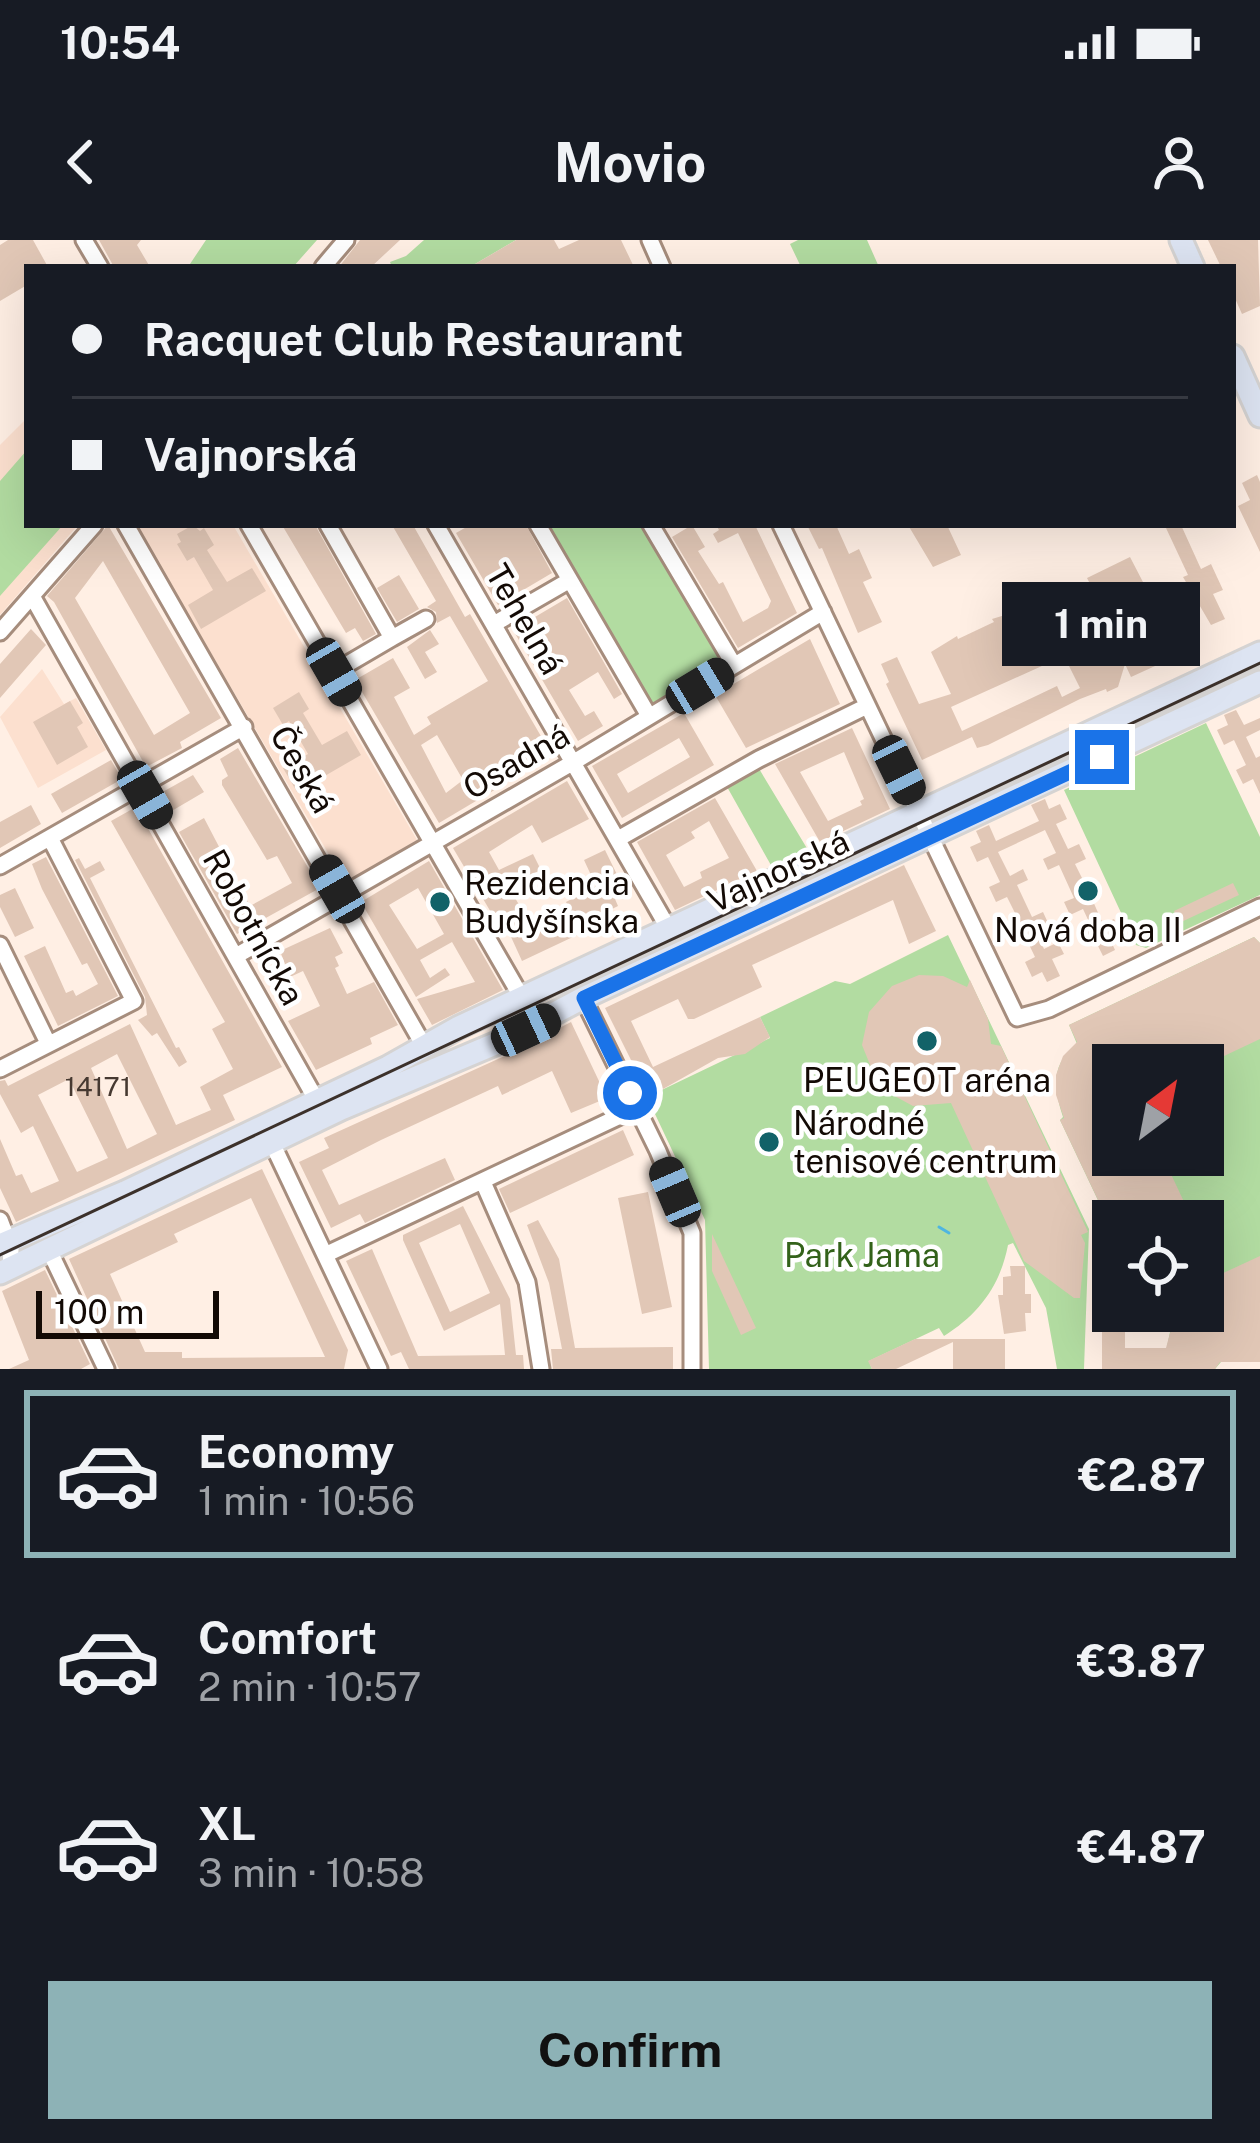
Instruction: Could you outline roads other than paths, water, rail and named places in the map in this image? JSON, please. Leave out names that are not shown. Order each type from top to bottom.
[{"type":"main road","points":[[1236,338],[1260,392]]},
{"type":"main road","points":[[1236,363],[1260,416]]},
{"type":"main road","name":"Vajnorská","points":[[3,1235],[125,1192],[530,994],[1260,653]]},
{"type":"main road","name":"Vajnorská","points":[[5,1270],[1260,682]]},
{"type":"main road","points":[[530,994],[557,986],[584,998],[583,981],[589,967]]},
{"type":"street","points":[[326,264],[346,240]]},
{"type":"street","points":[[0,632],[91,528]]},
{"type":"street","name":"Česká","points":[[128,528],[424,1046]]},
{"type":"street","points":[[251,528],[433,844],[530,994]]},
{"type":"street","points":[[330,528],[392,638]]},
{"type":"street","name":"Tehelná","points":[[438,528],[670,931]]},
{"type":"street","points":[[540,528],[649,716]]},
{"type":"street","points":[[658,528],[734,665]]},
{"type":"street","points":[[782,528],[1017,1018],[1049,1009],[1260,907]]},
{"type":"street","points":[[494,624],[570,580]]},
{"type":"street","name":"Robotnícka","points":[[32,596],[317,1101]]},
{"type":"street","name":"Osadná","points":[[236,956],[823,613]]},
{"type":"street","points":[[334,672],[426,619]]},
{"type":"street","points":[[618,839],[759,759],[867,706]]},
{"type":"street","points":[[0,866],[244,727]]},
{"type":"street","points":[[0,1069],[134,1001],[50,838]]},
{"type":"street","points":[[0,945],[48,1043]]},
{"type":"street","points":[[584,998],[692,1233],[692,1369]]},
{"type":"street","points":[[327,1254],[637,1108]]},
{"type":"street","points":[[272,1143],[379,1369]]},
{"type":"street","points":[[483,1182],[527,1282],[541,1369]]},
{"type":"street","points":[[3,1235],[5,1270]]},
{"type":"street","points":[[49,1250],[106,1369]]},
{"type":"waterway","points":[[939,1227],[949,1233]]},
{"type":"tram line","points":[[0,1255],[1260,663]]},
{"type":"place","name":"Nová doba II","points":[[1088,891]]},
{"type":"place","name":"Rezidencia Budyšínska","points":[[440,902]]},
{"type":"place","name":"PEUGEOT aréna","points":[[927,1041]]},
{"type":"place","name":"Národné tenisové centrum","points":[[769,1142]]},
{"type":"park label","name":"Park Jama","points":[[862,1255]]}]
